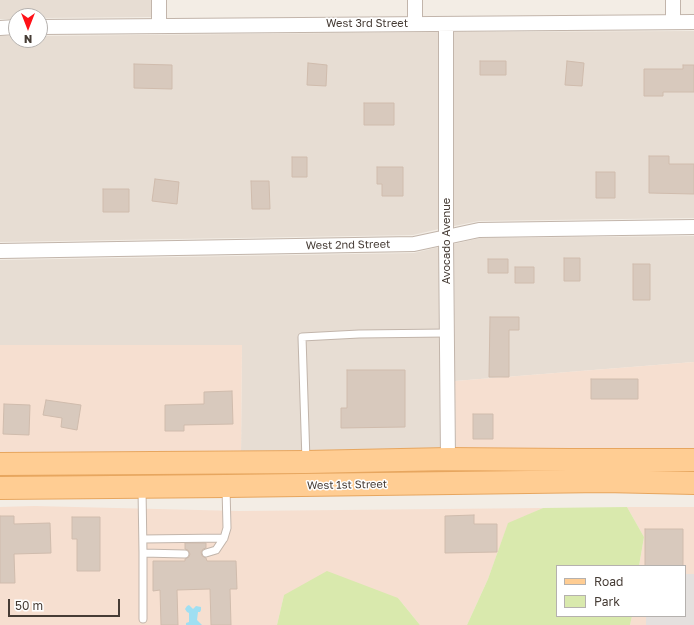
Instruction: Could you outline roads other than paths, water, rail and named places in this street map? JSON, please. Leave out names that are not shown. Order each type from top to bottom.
[{"type":"main road","points":[[0,464],[306,462],[448,459],[694,460]]},
{"type":"main road","points":[[379,484],[394,474],[424,474],[448,459]]},
{"type":"main road","name":"West 1st Street","points":[[0,488],[604,481],[694,483]]},
{"type":"street","points":[[159,0],[159,26]]},
{"type":"street","points":[[415,0],[415,24]]},
{"type":"street","points":[[673,0],[673,22]]},
{"type":"street","name":"West 3rd Street","points":[[48,27],[694,22]]},
{"type":"street","name":"Avocado Avenue","points":[[446,24],[448,459]]},
{"type":"street","name":"West 2nd Street","points":[[0,251],[414,244],[479,230],[694,227]]},
{"type":"lane","points":[[306,462],[302,337],[359,334],[447,333]]},
{"type":"lane","points":[[206,553],[216,550],[224,538],[227,528],[226,486]]},
{"type":"lane","points":[[142,487],[143,620]]},
{"type":"lane","points":[[142,539],[224,538]]},
{"type":"lane","points":[[143,553],[185,554]]},
{"type":"water","points":[[189,605],[193,609],[196,606],[201,607],[200,612],[198,612],[197,620],[202,625],[186,625],[186,623],[189,622],[189,613],[185,609]]}]
